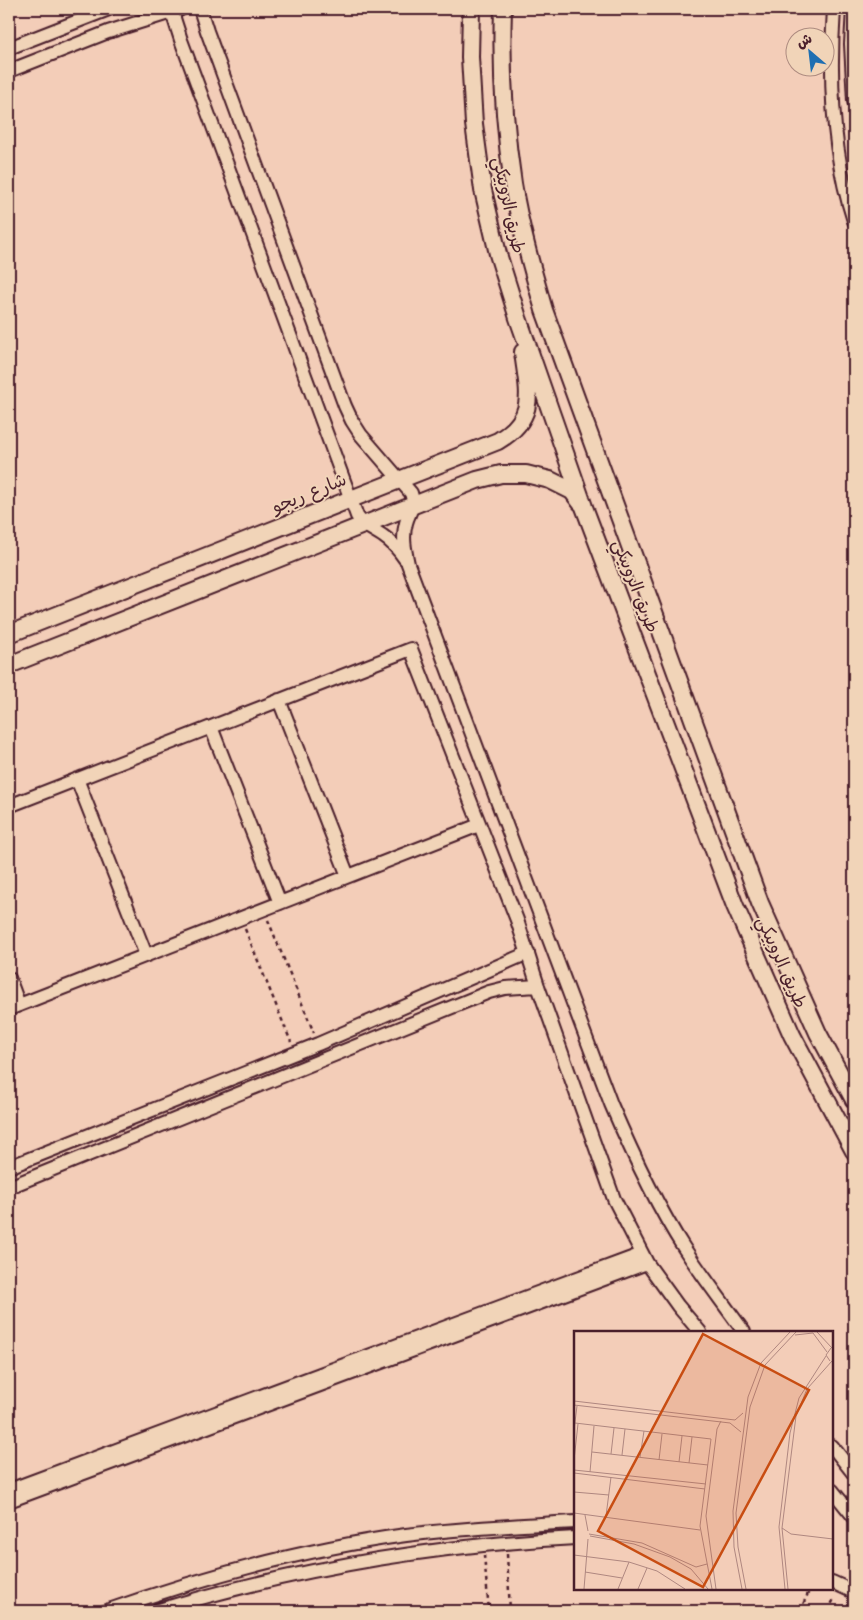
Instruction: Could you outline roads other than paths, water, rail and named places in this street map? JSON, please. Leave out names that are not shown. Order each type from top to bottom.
[{"type":"main road","name":"طريق الروبيكي","points":[[471,9],[470,57],[474,124],[483,190],[498,254],[518,318],[584,507],[736,906],[792,1035],[854,1150]]},
{"type":"main road","name":"طريق الروبيكي","points":[[503,9],[502,56],[505,121],[513,185],[526,248],[544,310],[760,903],[818,1033],[854,1100]]},
{"type":"main road","name":"شارع ريجو","points":[[9,634],[498,441],[518,426],[528,405],[518,318]]},
{"type":"main road","points":[[9,665],[477,480],[501,474],[526,474],[550,480],[572,491],[584,507]]},
{"type":"street","points":[[200,9],[345,406],[361,435],[411,493],[414,505],[404,533],[408,564],[623,1132],[671,1226],[696,1267],[743,1331]]},
{"type":"street","points":[[834,9],[832,87],[836,130],[842,173],[854,221]]},
{"type":"street","points":[[853,9],[851,44],[854,101]]},
{"type":"street","points":[[9,48],[105,10],[108,32]]},
{"type":"street","points":[[9,71],[108,32],[175,10],[181,40],[357,516],[364,525],[375,530],[394,545],[408,564]]},
{"type":"street","points":[[9,806],[411,649],[517,920],[605,1178],[620,1213],[645,1258],[678,1306],[699,1331]]},
{"type":"street","points":[[279,700],[348,876]]},
{"type":"street","points":[[211,727],[280,903]]},
{"type":"street","points":[[77,779],[146,955]]},
{"type":"street","points":[[9,978],[14,1007],[480,824]]},
{"type":"street","points":[[9,1167],[318,1044],[528,954]]},
{"type":"street","points":[[9,1187],[489,992],[505,988],[538,986]]},
{"type":"street","points":[[216,1084],[224,1100]]},
{"type":"street","points":[[9,1501],[645,1258]]},
{"type":"street","points":[[9,1490],[448,1332]]},
{"type":"street","points":[[833,1447],[854,1474]]},
{"type":"street","points":[[833,1491],[854,1517]]},
{"type":"street","points":[[106,1611],[148,1596],[232,1571],[318,1550],[405,1536],[492,1526],[574,1522]]},
{"type":"street","points":[[156,1611],[274,1579],[335,1566],[413,1553],[483,1545],[574,1538]]},
{"type":"street","points":[[836,1584],[854,1592]]}]
